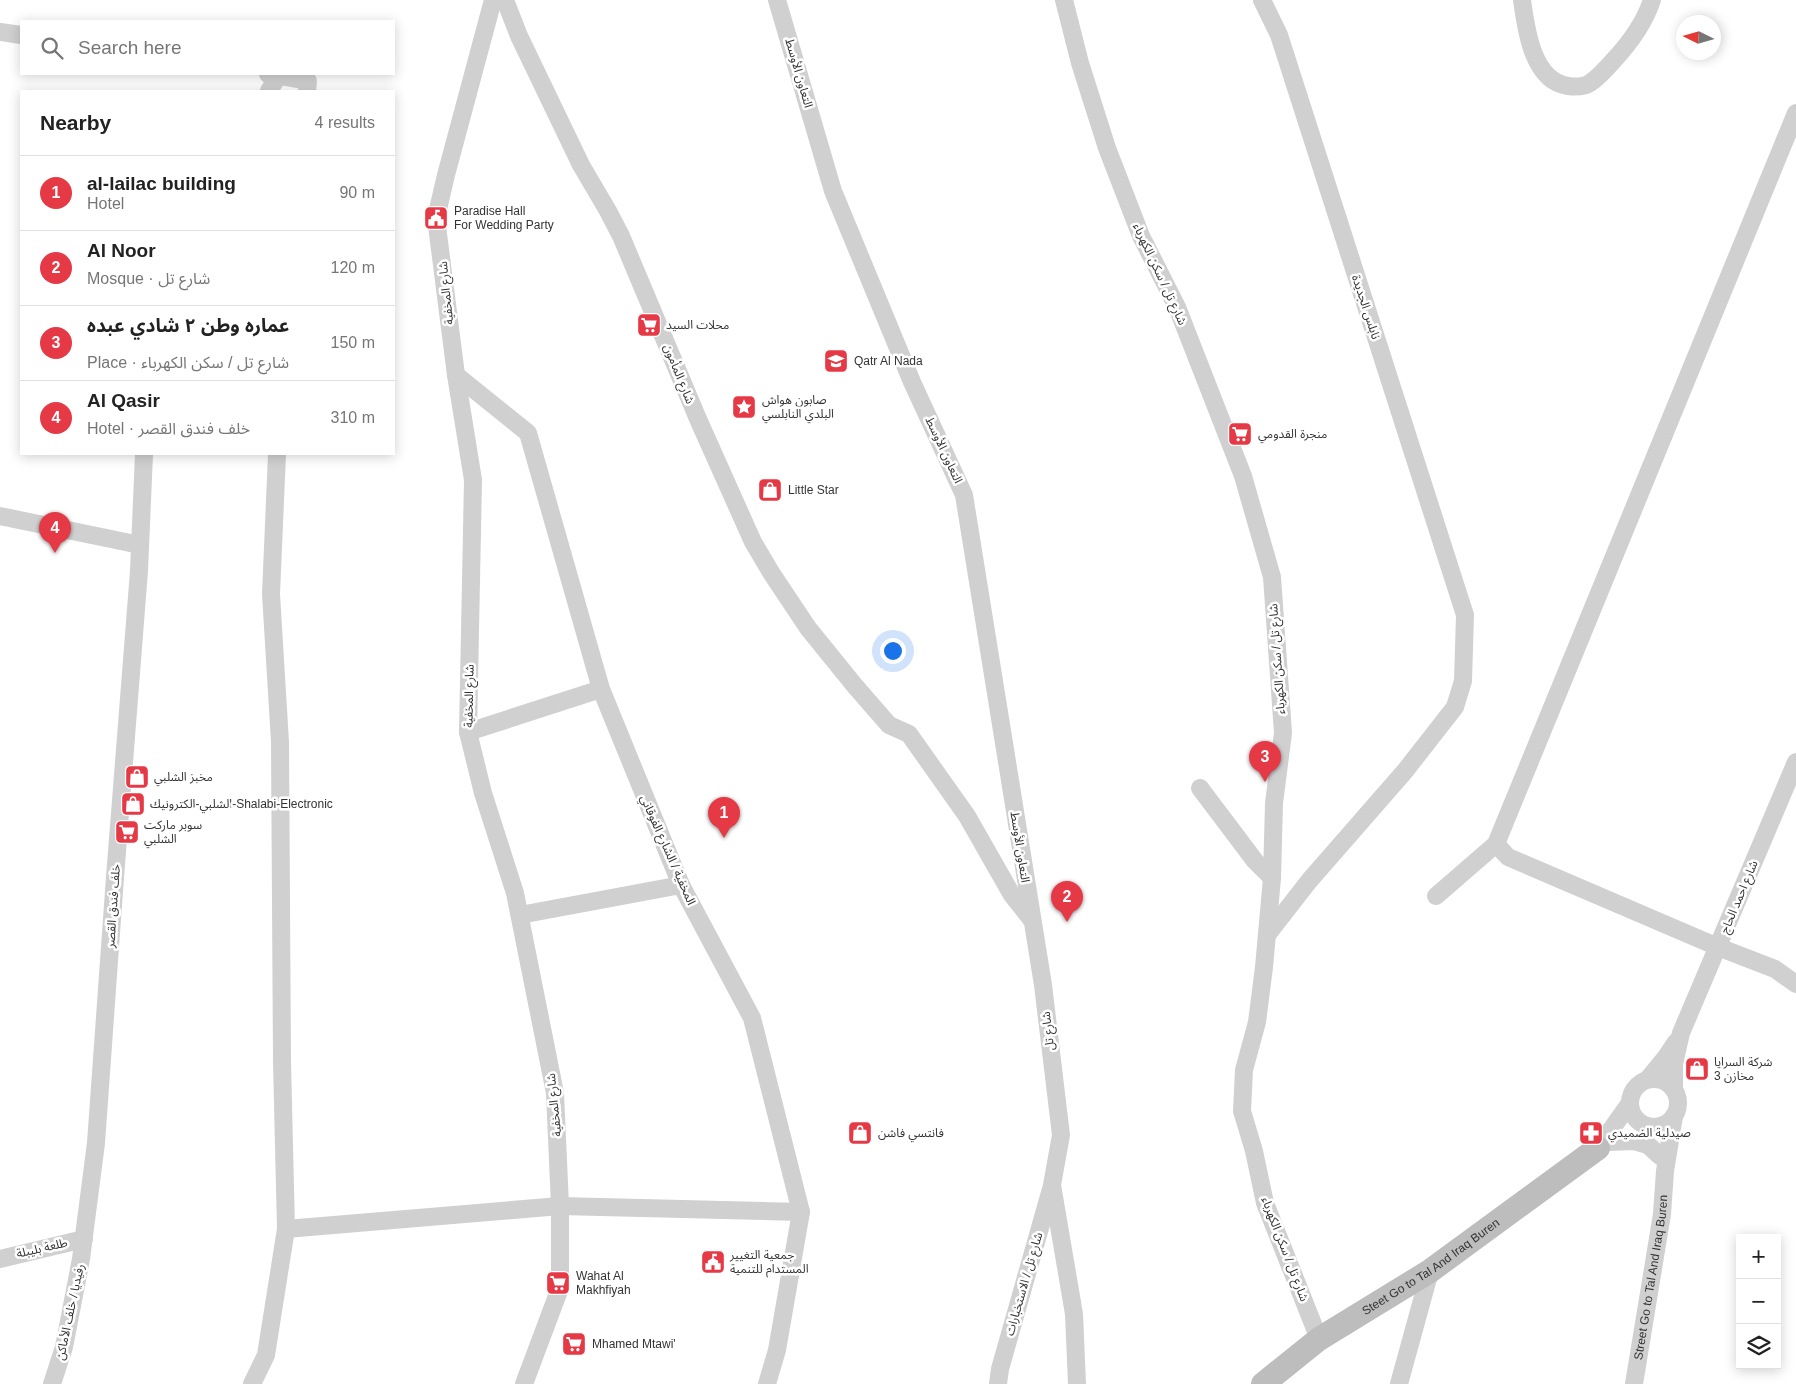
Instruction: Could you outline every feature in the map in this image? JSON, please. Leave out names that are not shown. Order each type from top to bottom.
[{"type":"street","name":"شارع المخفية","points":[[493,0],[436,218],[456,375],[473,480],[468,732],[483,793],[515,893],[555,1093],[560,1206],[560,1288],[524,1384]]},
{"type":"street","name":"شارع المأمون","points":[[505,0],[519,36],[576,154],[621,236],[698,419],[759,553],[808,628],[844,674],[890,725]]},
{"type":"street","name":"التعاون الأوسط","points":[[777,0],[833,190],[912,382],[964,495],[1032,922]]},
{"type":"street","name":"شارع تل / سكن الكهرباء","points":[[1064,0],[1080,63],[1107,148],[1141,236],[1176,307],[1242,476],[1272,577],[1283,733],[1274,803],[1272,878],[1267,935],[1257,1022],[1244,1070],[1242,1112],[1254,1151],[1265,1203],[1320,1339]]},
{"type":"street","name":"نابلس الجديدة","points":[[1262,0],[1279,35],[1465,615],[1463,682],[1456,707],[1405,770],[1309,881],[1267,935]]},
{"type":"street","points":[[1522,0],[1528,37],[1534,55],[1554,82],[1572,87],[1590,83],[1622,52],[1644,20],[1652,0]]},
{"type":"street","points":[[0,32],[20,35]]},
{"type":"street","points":[[269,90],[273,75],[308,81],[306,90]]},
{"type":"street","points":[[1436,896],[1496,844],[1796,114]]},
{"type":"street","name":"المخفية / الشارع الفوقاني","points":[[456,375],[528,433],[601,689],[681,884],[752,1018],[801,1212],[777,1350],[767,1384]]},
{"type":"street","name":"خلف فندق القصر","points":[[84,1239],[96,1143],[140,545],[144,455]]},
{"type":"street","points":[[252,1384],[266,1355],[286,1228],[282,1062],[280,751],[271,594],[277,455]]},
{"type":"street","points":[[0,516],[140,545]]},
{"type":"street","points":[[468,732],[601,689]]},
{"type":"street","name":"شارع تل","points":[[890,725],[909,734],[967,816],[1012,895],[1032,922],[1043,985],[1061,1135],[1052,1185],[1074,1314],[1077,1384]]},
{"type":"street","name":"شارع احمد الحاج","points":[[1681,1033],[1796,762]]},
{"type":"street","points":[[1200,788],[1255,861],[1272,878]]},
{"type":"street","points":[[1496,844],[1508,857],[1718,947],[1775,969],[1796,984]]},
{"type":"street","points":[[520,915],[681,884]]},
{"type":"street","points":[[1603,1145],[1630,1103],[1633,1090],[1638,1084],[1648,1079],[1666,1057],[1681,1033]]},
{"type":"street","points":[[1603,1145],[1646,1126],[1659,1127],[1666,1124],[1674,1116],[1678,1103],[1674,1088],[1674,1064],[1681,1033]]},
{"type":"street","points":[[1648,1079],[1661,1079],[1668,1082],[1674,1088]]},
{"type":"street","points":[[1630,1103],[1632,1114],[1646,1126],[1662,1164]]},
{"type":"street","name":"Street Go to Tal And Iraq Buren","points":[[1634,1384],[1662,1214],[1662,1164],[1674,1116]]},
{"type":"street","points":[[1603,1145],[1634,1141],[1648,1145],[1662,1164]]},
{"type":"street","name":"Steet Go to Tal And Iraq Buren","points":[[1263,1384],[1320,1339],[1430,1271],[1603,1145]]},
{"type":"street","name":"شارع تل / الاستخبارات","points":[[998,1384],[1000,1369],[1052,1185]]},
{"type":"street","points":[[286,1228],[560,1206],[801,1212]]},
{"type":"street","name":"طلعة بليبلة","points":[[0,1258],[84,1239]]},
{"type":"street","name":"رفيديا / خلف الأماكن","points":[[52,1384],[64,1347],[84,1239]]},
{"type":"street","points":[[1399,1384],[1430,1271]]},
{"type":"place","name":"Paradise Hall For Wedding Party","points":[[436,218]]},
{"type":"place","name":"محلات السيد","points":[[649,325]]},
{"type":"place","name":"Qatr Al Nada","points":[[836,361]]},
{"type":"place","name":"صابون هواش البلدي النابلسي","points":[[744,407]]},
{"type":"place","name":"منجرة القدومي","points":[[1240,434]]},
{"type":"place","name":"Little Star","points":[[770,490]]},
{"type":"place","name":"Al Qasir","points":[[55,553]]},
{"type":"place","name":"مخبز الشلبي","points":[[137,777]]},
{"type":"place","name":"عماره وطن ٢ شادي عبده","points":[[1265,782]]},
{"type":"place","name":"الشلبي-الكترونيك-Shalabi-Electronic","points":[[133,804]]},
{"type":"place","name":"سوبر ماركت الشلبي","points":[[127,832]]},
{"type":"place","name":"al-lailac building","points":[[724,838]]},
{"type":"place","name":"Al Noor","points":[[1067,922]]},
{"type":"place","name":"شركة السرايا 3 مخازن","points":[[1697,1069]]},
{"type":"place","name":"فانتسي فاشن","points":[[860,1133]]},
{"type":"place","name":"صيدلية الضميدي","points":[[1591,1133]]},
{"type":"place","name":"جمعية التغيير المستدام للتنمية","points":[[713,1262]]},
{"type":"place","name":"Wahat Al Makhfiyah","points":[[558,1283]]},
{"type":"place","name":"Mhamed Mtawi'","points":[[574,1344]]}]
